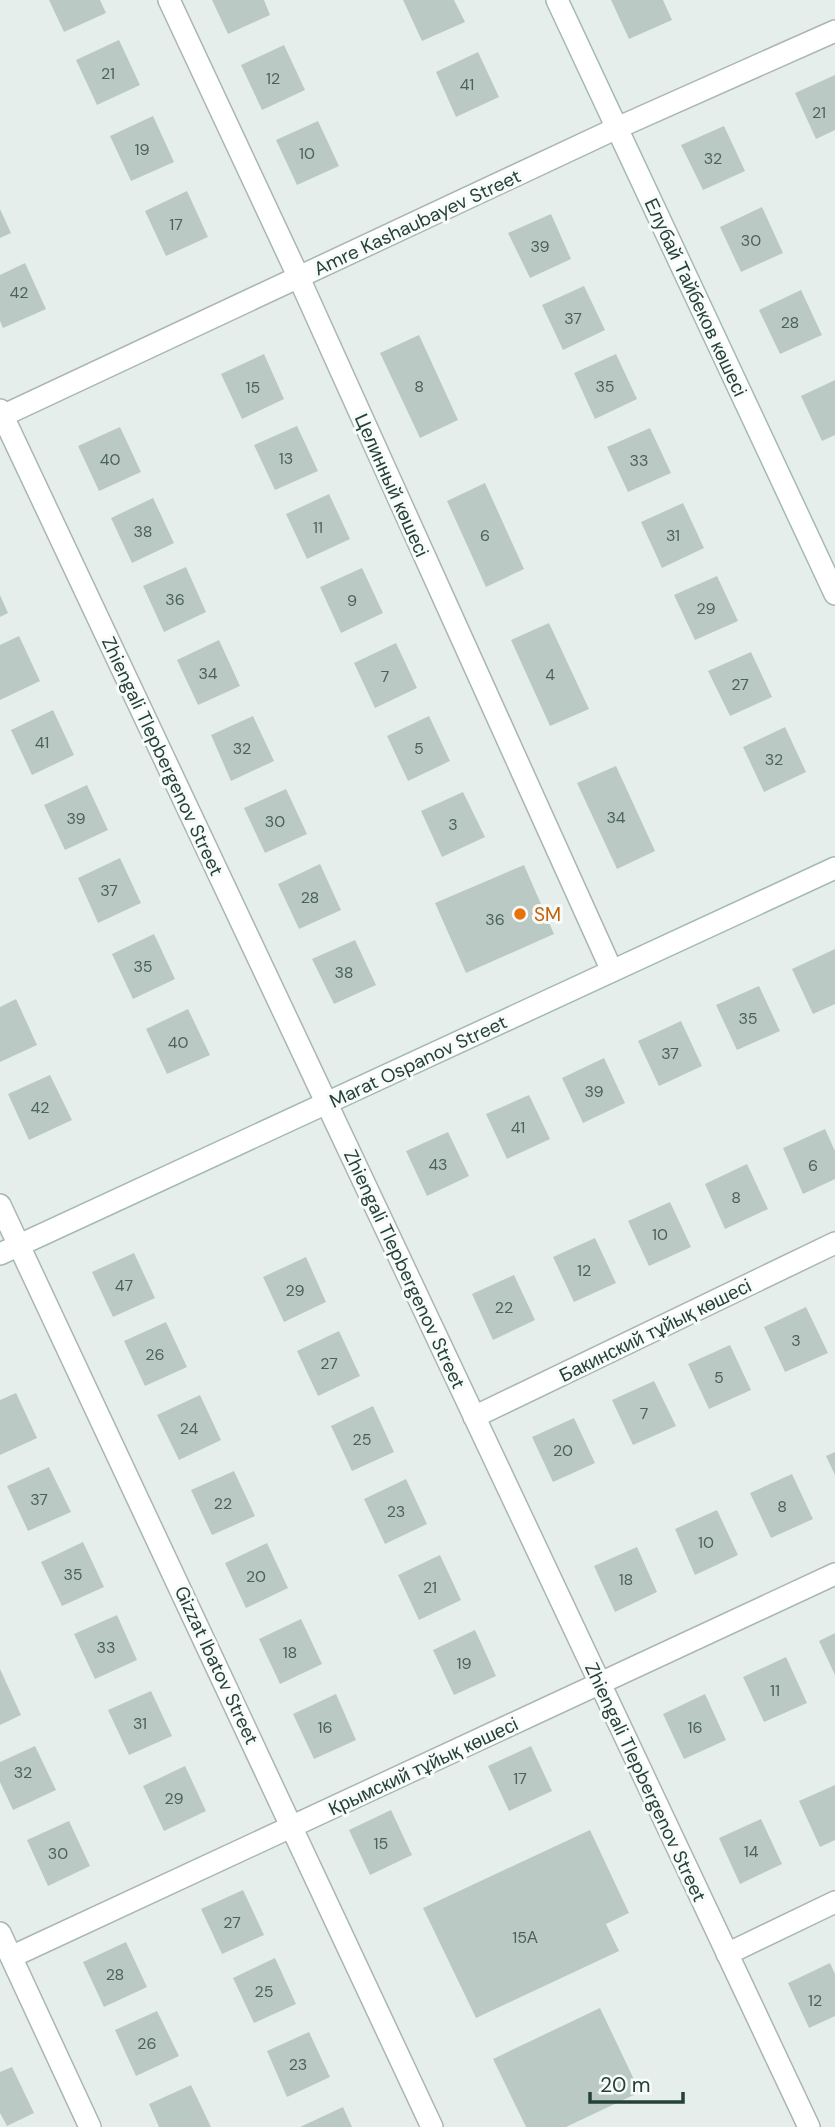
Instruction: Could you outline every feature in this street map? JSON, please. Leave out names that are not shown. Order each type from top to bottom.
[{"type":"street","name":"Целинный көшесі","points":[[169,0],[299,278],[612,971]]},
{"type":"street","name":"Елубай Тайбеков көшесі","points":[[557,0],[835,594]]},
{"type":"street","name":"Amre Kashaubayev Street","points":[[1,415],[617,128],[835,31]]},
{"type":"street","name":"Zhiengali Tlepbergenov Street","points":[[1,415],[809,2127]]},
{"type":"street","name":"Marat Ospanov Street","points":[[0,1254],[835,868]]},
{"type":"street","name":"Gizzat Ibatov Street","points":[[0,1205],[432,2127]]},
{"type":"street","name":"Бакинский тұйық көшесі","points":[[474,1417],[835,1243]]},
{"type":"street","name":"Крымский тұйық көшесі","points":[[11,1957],[835,1574]]},
{"type":"street","points":[[727,1954],[835,1902]]},
{"type":"street","points":[[0,1933],[90,2127]]},
{"type":"building","points":[[49,0],[100,0],[106,13],[64,32]]},
{"type":"building","points":[[212,0],[264,0],[270,15],[228,34]]},
{"type":"building","points":[[403,0],[454,0],[465,22],[422,41]]},
{"type":"building","points":[[611,0],[663,0],[672,20],[629,39]]},
{"type":"building","points":[[119,40],[140,85],[97,105],[76,60]]},
{"type":"building","points":[[284,45],[305,90],[262,110],[241,65]]},
{"type":"building","points":[[478,52],[499,97],[456,117],[436,72]]},
{"type":"building","points":[[835,75],[835,130],[816,139],[795,93]]},
{"type":"building","points":[[153,116],[174,162],[131,181],[110,136]]},
{"type":"building","points":[[318,121],[339,166],[297,185],[276,140]]},
{"type":"building","points":[[724,126],[745,171],[703,190],[681,145]]},
{"type":"building","points":[[187,191],[208,237],[166,256],[145,211]]},
{"type":"building","points":[[762,207],[783,253],[741,272],[720,227]]},
{"type":"building","points":[[0,209],[11,233],[0,238]]},
{"type":"building","points":[[551,214],[571,259],[530,278],[508,233]]},
{"type":"building","points":[[25,263],[46,309],[3,328],[0,321],[0,275]]},
{"type":"building","points":[[584,286],[605,330],[563,350],[542,305]]},
{"type":"building","points":[[801,290],[822,335],[780,354],[759,310]]},
{"type":"building","points":[[419,335],[458,420],[420,438],[380,353]]},
{"type":"building","points":[[264,354],[284,399],[242,419],[221,374]]},
{"type":"building","points":[[616,354],[637,399],[595,419],[574,373]]},
{"type":"building","points":[[835,380],[835,435],[822,441],[801,396]]},
{"type":"building","points":[[297,426],[318,471],[275,490],[254,445]]},
{"type":"building","points":[[120,427],[141,472],[99,491],[78,446]]},
{"type":"building","points":[[650,428],[671,473],[628,492],[607,447]]},
{"type":"building","points":[[485,483],[524,569],[486,587],[447,501]]},
{"type":"building","points":[[329,494],[350,539],[307,559],[286,514]]},
{"type":"building","points":[[153,498],[174,543],[132,563],[111,518]]},
{"type":"building","points":[[683,503],[704,548],[662,568],[641,522]]},
{"type":"building","points":[[186,567],[206,612],[164,632],[143,586]]},
{"type":"building","points":[[362,568],[383,613],[341,633],[320,587]]},
{"type":"building","points":[[717,576],[738,621],[695,640],[674,595]]},
{"type":"building","points":[[0,595],[8,613],[0,617]]},
{"type":"building","points":[[549,623],[589,709],[550,726],[511,640]]},
{"type":"building","points":[[19,636],[40,681],[0,700],[0,645]]},
{"type":"building","points":[[219,640],[240,686],[198,705],[177,660]]},
{"type":"building","points":[[396,643],[417,688],[375,708],[354,663]]},
{"type":"building","points":[[751,652],[772,697],[730,716],[708,671]]},
{"type":"building","points":[[53,710],[74,755],[32,775],[11,730]]},
{"type":"building","points":[[253,716],[274,761],[231,781],[211,735]]},
{"type":"building","points":[[429,716],[450,761],[408,781],[387,736]]},
{"type":"building","points":[[785,727],[806,772],[764,792],[743,747]]},
{"type":"building","points":[[616,766],[655,851],[617,869],[577,783]]},
{"type":"building","points":[[87,785],[108,830],[65,850],[44,805]]},
{"type":"building","points":[[286,789],[307,834],[265,853],[244,808]]},
{"type":"building","points":[[463,792],[485,837],[442,857],[421,811]]},
{"type":"building","points":[[120,858],[141,903],[98,923],[78,878]]},
{"type":"building","points":[[320,864],[341,910],[299,929],[278,884]]},
{"type":"building","points":[[524,865],[554,934],[466,973],[435,903]]},
{"type":"building","points":[[154,934],[175,979],[133,999],[112,954]]},
{"type":"building","points":[[355,940],[376,985],[334,1004],[312,959]]},
{"type":"building","points":[[835,949],[835,1004],[813,1014],[792,969]]},
{"type":"building","points":[[759,986],[780,1031],[737,1050],[716,1005]]},
{"type":"building","points":[[16,999],[37,1045],[0,1062],[0,1007]]},
{"type":"building","points":[[188,1009],[210,1055],[167,1074],[146,1029]]},
{"type":"building","points":[[681,1021],[702,1066],[659,1086],[638,1041]]},
{"type":"building","points":[[604,1058],[625,1103],[583,1123],[562,1078]]},
{"type":"building","points":[[50,1075],[72,1120],[29,1140],[8,1094]]},
{"type":"building","points":[[529,1095],[550,1139],[507,1159],[486,1114]]},
{"type":"building","points":[[825,1129],[835,1151],[835,1179],[803,1194],[783,1148]]},
{"type":"building","points":[[448,1132],[469,1176],[427,1196],[406,1151]]},
{"type":"building","points":[[747,1164],[768,1209],[725,1229],[705,1184]]},
{"type":"building","points":[[670,1202],[691,1247],[649,1266],[628,1221]]},
{"type":"building","points":[[595,1238],[616,1283],[574,1302],[553,1257]]},
{"type":"building","points":[[134,1253],[155,1298],[113,1317],[92,1272]]},
{"type":"building","points":[[306,1257],[326,1302],[284,1322],[263,1277]]},
{"type":"building","points":[[514,1275],[535,1320],[493,1340],[472,1294]]},
{"type":"building","points":[[806,1307],[828,1353],[785,1372],[764,1327]]},
{"type":"building","points":[[166,1322],[187,1367],[145,1386],[124,1341]]},
{"type":"building","points":[[339,1331],[360,1376],[318,1396],[297,1351]]},
{"type":"building","points":[[730,1345],[751,1390],[709,1409],[688,1364]]},
{"type":"building","points":[[654,1381],[676,1426],[633,1445],[612,1400]]},
{"type":"building","points":[[16,1393],[37,1438],[0,1455],[0,1400]]},
{"type":"building","points":[[200,1395],[221,1440],[179,1460],[157,1415]]},
{"type":"building","points":[[373,1406],[394,1452],[352,1471],[331,1426]]},
{"type":"building","points":[[574,1418],[595,1463],[553,1482],[532,1437]]},
{"type":"building","points":[[835,1452],[835,1475],[826,1456]]},
{"type":"building","points":[[49,1467],[71,1512],[28,1531],[7,1486]]},
{"type":"building","points":[[234,1471],[255,1516],[212,1535],[191,1490]]},
{"type":"building","points":[[792,1474],[813,1519],[771,1538],[750,1493]]},
{"type":"building","points":[[406,1479],[427,1524],[385,1544],[364,1499]]},
{"type":"building","points":[[717,1510],[738,1555],[695,1575],[675,1529]]},
{"type":"building","points":[[83,1542],[104,1587],[62,1606],[41,1562]]},
{"type":"building","points":[[267,1543],[288,1588],[246,1608],[225,1563]]},
{"type":"building","points":[[637,1547],[657,1592],[615,1612],[594,1566]]},
{"type":"building","points":[[440,1555],[461,1600],[419,1620],[398,1575]]},
{"type":"building","points":[[117,1615],[137,1660],[95,1679],[74,1634]]},
{"type":"building","points":[[301,1619],[322,1664],[280,1684],[259,1639]]},
{"type":"building","points":[[475,1630],[496,1676],[454,1695],[433,1650]]},
{"type":"building","points":[[835,1633],[835,1675],[819,1641]]},
{"type":"building","points":[[786,1657],[807,1703],[764,1722],[743,1677]]},
{"type":"building","points":[[0,1669],[21,1715],[0,1725]]},
{"type":"building","points":[[151,1691],[172,1736],[129,1755],[108,1710]]},
{"type":"building","points":[[336,1694],[356,1740],[314,1759],[293,1714]]},
{"type":"building","points":[[705,1694],[726,1740],[684,1759],[663,1714]]},
{"type":"building","points":[[35,1746],[56,1790],[13,1810],[0,1782],[0,1762]]},
{"type":"building","points":[[531,1746],[552,1791],[509,1811],[488,1766]]},
{"type":"building","points":[[185,1766],[206,1811],[164,1831],[143,1786]]},
{"type":"building","points":[[835,1785],[835,1840],[820,1847],[799,1801]]},
{"type":"building","points":[[391,1810],[412,1855],[370,1875],[349,1830]]},
{"type":"building","points":[[761,1819],[782,1864],[740,1884],[719,1838]]},
{"type":"building","points":[[69,1821],[90,1866],[48,1886],[27,1840]]},
{"type":"building","points":[[590,1830],[629,1913],[606,1924],[619,1951],[476,2018],[423,1908]]},
{"type":"building","points":[[243,1890],[264,1935],[222,1954],[201,1909]]},
{"type":"building","points":[[126,1942],[147,1987],[104,2007],[83,1962]]},
{"type":"building","points":[[275,1958],[296,2004],[254,2023],[233,1978]]},
{"type":"building","points":[[830,1963],[835,1974],[835,2016],[809,2028],[788,1983]]},
{"type":"building","points":[[600,2008],[640,2092],[566,2127],[526,2127],[493,2059]]},
{"type":"building","points":[[157,2011],[179,2056],[136,2076],[115,2030]]},
{"type":"building","points":[[309,2032],[330,2077],[287,2097],[267,2051]]},
{"type":"building","points":[[12,2067],[34,2113],[7,2126],[0,2113],[0,2072]]},
{"type":"building","points":[[191,2085],[211,2127],[159,2127],[149,2104]]},
{"type":"building","points":[[343,2107],[352,2127],[300,2127]]},
{"type":"place","name":"SM","points":[[520,914]]}]
